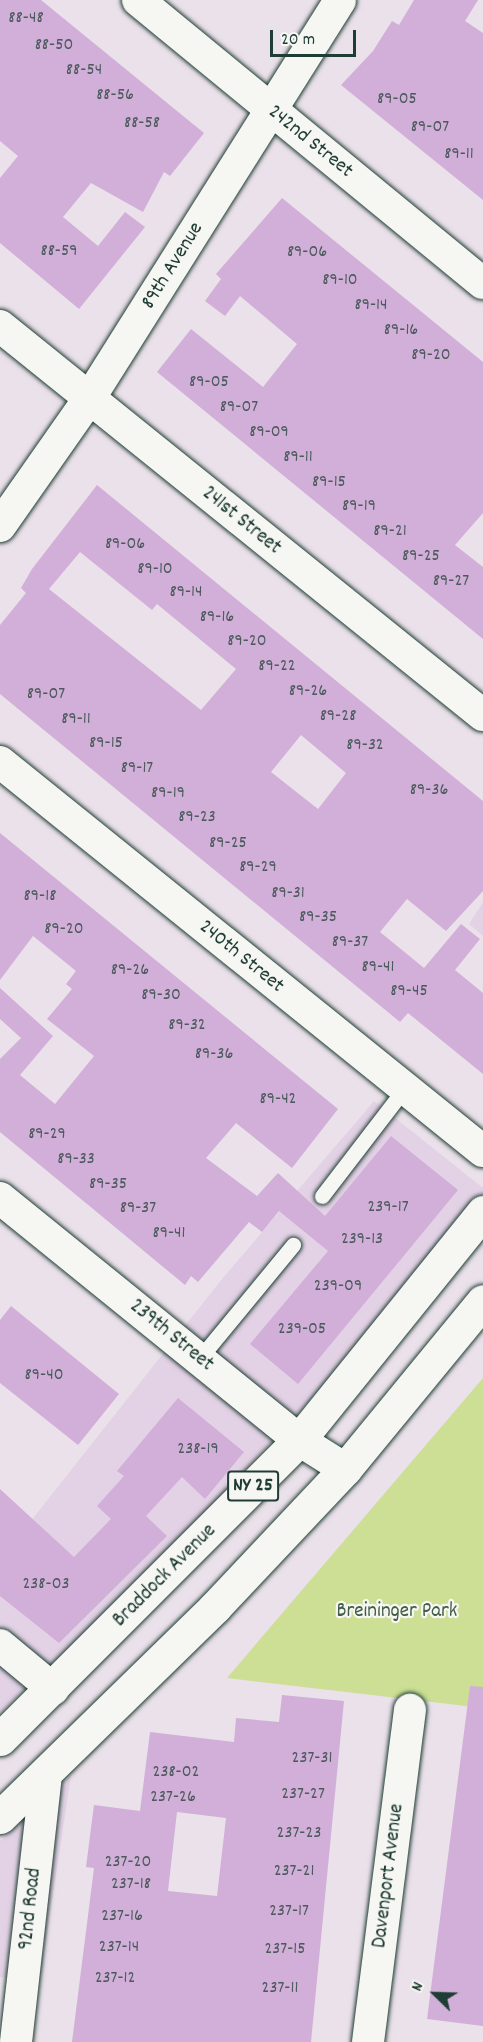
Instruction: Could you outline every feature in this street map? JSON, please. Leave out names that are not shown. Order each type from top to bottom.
[{"type":"main road","name":"Braddock Avenue","points":[[0,1739],[53,1689],[299,1440],[483,1212]]},
{"type":"main road","name":"NY 25","points":[[0,1816],[46,1775],[345,1469],[483,1301]]},
{"type":"street","name":"242nd Street","points":[[138,0],[483,283]]},
{"type":"street","name":"89th Avenue","points":[[0,526],[88,399],[340,0]]},
{"type":"street","name":"241st Street","points":[[0,326],[483,715]]},
{"type":"street","name":"240th Street","points":[[0,762],[483,1151]]},
{"type":"street","name":"239th Street","points":[[0,1198],[299,1440],[345,1469]]},
{"type":"street","points":[[0,1645],[53,1689]]},
{"type":"street","name":"Davenport Avenue","points":[[368,2042],[410,1710]]},
{"type":"street","name":"92nd Road","points":[[16,2042],[46,1775]]},
{"type":"lane","points":[[322,1196],[404,1089]]},
{"type":"lane","points":[[199,1359],[293,1245]]},
{"type":"shaded area","points":[[483,902],[483,936],[469,924]]},
{"type":"shaded area","points":[[374,1101],[483,1188],[483,1196],[329,1380],[155,1566],[0,1713],[0,1560],[222,1279]]},
{"type":"shaded area","points":[[71,1775],[40,1981],[0,1977],[0,1841]]},
{"type":"green space","name":"Breininger Park","points":[[483,1378],[483,1708],[227,1678]]},
{"type":"building","points":[[0,0],[41,0],[204,133],[170,176],[164,172],[143,212],[91,183],[63,217],[98,246],[125,212],[145,227],[79,309],[0,243],[0,178],[18,156],[0,141]]},
{"type":"building","points":[[414,0],[478,0],[465,21],[483,33],[483,200],[341,85],[373,51],[392,21],[399,25]]},
{"type":"building","points":[[282,198],[483,362],[483,513],[455,545],[483,567],[483,639],[157,372],[191,329],[263,387],[297,344],[240,296],[225,316],[205,301],[221,279],[216,274]]},
{"type":"building","points":[[97,485],[483,801],[483,891],[446,931],[407,899],[380,932],[424,968],[461,924],[480,939],[455,970],[483,993],[483,1074],[408,1013],[400,1022],[0,694],[0,625],[26,593],[21,588],[32,569]],"holes":[[[80,552],[152,610],[157,604],[236,669],[201,710],[49,589]],[[301,735],[346,773],[318,809],[271,772]]]},
{"type":"building","points":[[0,833],[338,1109],[292,1168],[236,1123],[206,1158],[257,1196],[278,1173],[325,1216],[391,1136],[458,1190],[298,1384],[250,1344],[328,1251],[279,1211],[262,1232],[249,1222],[198,1282],[191,1276],[185,1285],[0,1132],[0,1059],[21,1038],[0,1019],[0,988],[53,1036],[20,1075],[55,1104],[94,1056],[47,1019],[72,989],[66,984],[76,971],[33,936],[0,980]]},
{"type":"building","points":[[11,1306],[119,1394],[78,1445],[0,1383],[0,1320]]},
{"type":"building","points":[[178,1398],[244,1452],[205,1499],[182,1477],[146,1516],[167,1536],[59,1643],[0,1596],[0,1489],[74,1557],[111,1519],[97,1506],[124,1476],[117,1471]]},
{"type":"building","points":[[470,1686],[483,1687],[483,2026],[427,2019]]},
{"type":"building","points":[[282,1695],[344,1701],[311,2042],[72,2042],[94,1868],[86,1867],[94,1805],[140,1811],[150,1732],[234,1742],[236,1718],[279,1722]],"holes":[[[177,1812],[226,1818],[217,1896],[168,1891]]]}]
